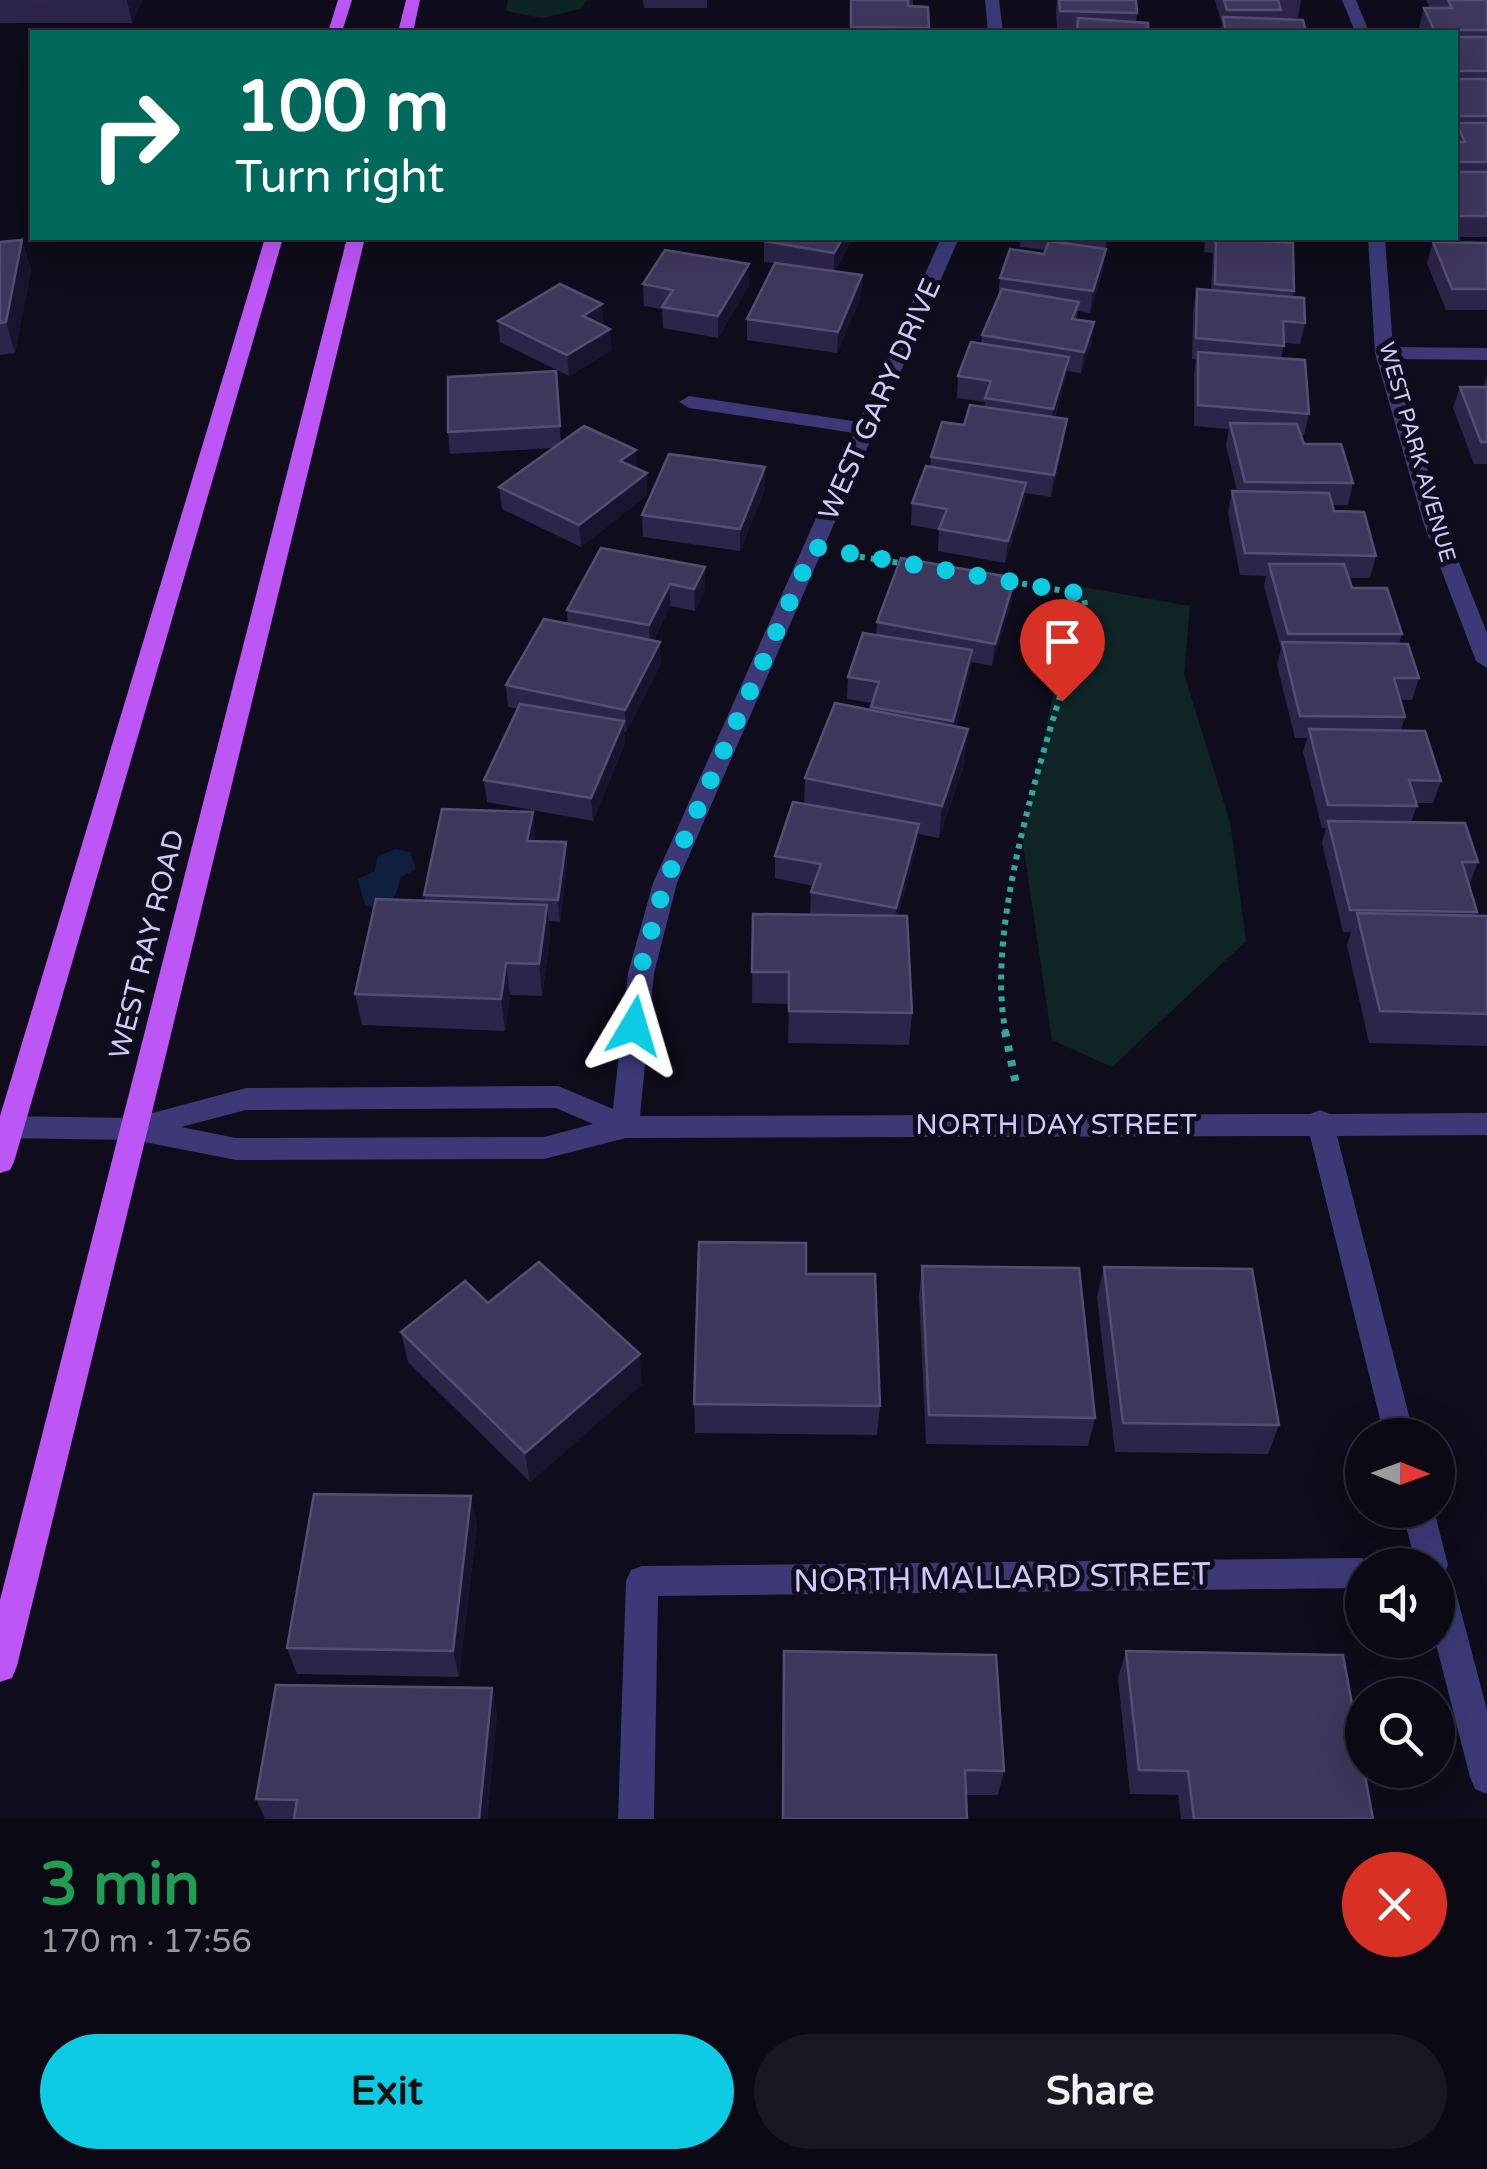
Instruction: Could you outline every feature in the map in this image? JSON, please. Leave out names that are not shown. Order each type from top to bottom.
[{"type":"main road","points":[[336,30],[346,0]]},
{"type":"main road","points":[[406,30],[414,0]]},
{"type":"main road","points":[[0,1162],[5,1128],[273,240]]},
{"type":"main road","name":"WEST RAY ROAD","points":[[0,1666],[356,240]]},
{"type":"street","points":[[992,0],[996,30]]},
{"type":"street","points":[[1349,0],[1361,30]]},
{"type":"street","name":"WEST GARY DRIVE","points":[[626,1127],[628,1064],[652,919],[949,240]]},
{"type":"street","name":"WEST PARK AVENUE","points":[[1376,240],[1384,353],[1433,522],[1487,661]]},
{"type":"street","points":[[1384,353],[1487,354]]},
{"type":"street","points":[[689,402],[866,429]]},
{"type":"street","name":"NORTH DAY STREET","points":[[134,1129],[246,1099],[558,1097],[626,1127]]},
{"type":"street","points":[[1320,1121],[1396,1418]]},
{"type":"street","name":"NORTH DAY STREET","points":[[5,1128],[134,1129],[236,1149],[544,1148],[626,1127],[1320,1121],[1487,1124]]},
{"type":"street","name":"NORTH MALLARD STREET","points":[[636,1819],[642,1581],[1345,1572]]},
{"type":"street","points":[[1455,1652],[1487,1777]]},
{"type":"path","points":[[814,547],[925,567]]},
{"type":"path","points":[[1000,580],[1076,593],[1084,598],[1086,610],[1022,837],[1000,962],[1000,1006],[1026,1124]]},
{"type":"green space","points":[[508,0],[587,0],[580,9],[542,18],[506,11]]},
{"type":"green space","points":[[1077,586],[1190,606],[1184,674],[1230,822],[1246,941],[1112,1067],[1052,1040],[1022,837]]},
{"type":"water","points":[[395,849],[410,852],[416,869],[400,878],[390,901],[365,906],[358,879],[375,871],[377,857]]},
{"type":"building","points":[[851,0],[908,0],[908,6],[928,7],[929,28],[851,27]]},
{"type":"building","points":[[1059,0],[1136,0],[1137,13],[1060,11]]},
{"type":"building","points":[[1224,0],[1278,0],[1281,10],[1227,10]]},
{"type":"building","points":[[1448,0],[1487,0],[1487,30],[1434,30],[1424,8],[1452,8]]},
{"type":"building","points":[[1223,17],[1303,20],[1306,30],[1226,30]]},
{"type":"building","points":[[1078,18],[1148,23],[1148,30],[1077,30]]},
{"type":"building","points":[[1458,37],[1487,37],[1487,71],[1458,71]]},
{"type":"building","points":[[1458,79],[1487,79],[1487,116],[1458,116]]},
{"type":"building","points":[[1458,123],[1487,123],[1487,162],[1458,162],[1458,142],[1465,142]]},
{"type":"building","points":[[1458,172],[1487,172],[1487,216],[1460,216]]},
{"type":"building","points":[[22,240],[6,322],[0,323],[0,242]]},
{"type":"building","points":[[765,240],[842,240],[834,253]]},
{"type":"building","points":[[1216,240],[1293,243],[1294,291],[1215,284]]},
{"type":"building","points":[[1049,241],[1106,249],[1093,291],[1000,278],[1010,249],[1044,254]]},
{"type":"building","points":[[1433,242],[1487,243],[1487,289],[1452,289]]},
{"type":"building","points":[[665,250],[749,264],[718,316],[662,307],[673,290],[643,284]]},
{"type":"building","points":[[775,263],[862,275],[838,332],[747,319]]},
{"type":"building","points":[[560,284],[602,304],[583,316],[610,329],[567,355],[498,321]]},
{"type":"building","points":[[1002,289],[1079,302],[1072,319],[1094,322],[1084,352],[982,335]]},
{"type":"building","points":[[1197,289],[1304,298],[1305,323],[1283,321],[1284,346],[1196,338]]},
{"type":"building","points":[[971,342],[1069,357],[1053,409],[985,398],[991,381],[958,376]]},
{"type":"building","points":[[1198,352],[1305,360],[1309,414],[1198,405]]},
{"type":"building","points":[[556,371],[560,426],[448,432],[448,377]]},
{"type":"building","points":[[1460,387],[1487,387],[1487,442],[1481,442]]},
{"type":"building","points":[[970,405],[1067,419],[1054,475],[931,457],[942,422],[964,425]]},
{"type":"building","points":[[1230,423],[1297,424],[1304,444],[1341,444],[1353,483],[1245,482]]},
{"type":"building","points":[[584,426],[636,450],[620,461],[647,473],[579,525],[499,487]]},
{"type":"building","points":[[669,454],[765,467],[740,529],[642,515]]},
{"type":"building","points":[[926,466],[1026,483],[1008,541],[939,529],[947,509],[912,503]]},
{"type":"building","points":[[1232,491],[1329,493],[1334,511],[1364,512],[1376,556],[1245,553]]},
{"type":"building","points":[[601,548],[705,567],[694,589],[670,584],[649,625],[567,610]]},
{"type":"building","points":[[901,558],[1015,578],[995,644],[877,622]]},
{"type":"building","points":[[1269,564],[1344,564],[1352,588],[1387,588],[1402,634],[1288,634]]},
{"type":"building","points":[[544,619],[660,642],[625,710],[506,685]]},
{"type":"building","points":[[863,633],[972,650],[953,721],[871,707],[879,682],[848,677]]},
{"type":"building","points":[[1282,642],[1408,644],[1419,678],[1394,678],[1405,717],[1300,716]]},
{"type":"building","points":[[835,703],[968,729],[942,806],[805,778]]},
{"type":"building","points":[[520,704],[624,721],[591,798],[484,780]]},
{"type":"building","points":[[1309,729],[1425,731],[1441,781],[1409,780],[1417,806],[1328,805]]},
{"type":"building","points":[[793,802],[919,824],[896,908],[811,892],[821,864],[775,856]]},
{"type":"building","points":[[442,809],[533,812],[527,841],[566,842],[558,900],[424,895]]},
{"type":"building","points":[[1328,821],[1465,823],[1478,862],[1462,862],[1477,912],[1350,910]]},
{"type":"building","points":[[376,899],[547,905],[539,964],[506,963],[501,999],[355,994]]},
{"type":"building","points":[[1357,913],[1487,916],[1487,1014],[1380,1011]]},
{"type":"building","points":[[753,914],[907,916],[912,1013],[789,1011],[789,972],[752,972]]},
{"type":"building","points":[[699,1242],[806,1243],[806,1274],[875,1274],[880,1406],[694,1404]]},
{"type":"building","points":[[539,1262],[640,1354],[525,1453],[401,1332],[465,1281],[488,1303]]},
{"type":"building","points":[[922,1266],[1079,1268],[1095,1418],[929,1415]]},
{"type":"building","points":[[1104,1267],[1252,1269],[1279,1425],[1123,1423]]},
{"type":"building","points":[[314,1494],[471,1496],[453,1651],[287,1648]]},
{"type":"building","points":[[784,1651],[996,1655],[1004,1771],[965,1770],[967,1819],[783,1819]]},
{"type":"building","points":[[1126,1651],[1343,1655],[1347,1678],[1345,1788],[1367,1788],[1373,1819],[1194,1819],[1188,1771],[1139,1770]]},
{"type":"building","points":[[276,1685],[492,1688],[479,1819],[294,1819],[297,1800],[256,1799]]},
{"type":"route","points":[[634,1026],[642,964],[665,883],[814,547],[1076,593],[1084,598],[1086,610],[1062,701]]}]
